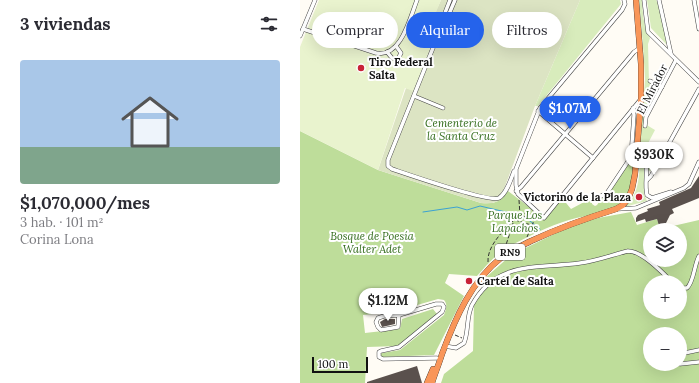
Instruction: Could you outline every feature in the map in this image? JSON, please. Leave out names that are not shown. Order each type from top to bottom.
[{"type":"highway","name":"RN9","points":[[432,383],[450,332],[473,289],[489,269],[516,248],[556,230],[616,209],[623,205],[628,199],[632,189],[641,99],[640,48],[636,0]]},
{"type":"highway","name":"RN9","points":[[428,383],[437,358],[445,346]]},
{"type":"street","points":[[300,36],[315,0]]},
{"type":"street","points":[[398,43],[417,0]]},
{"type":"street","points":[[445,12],[450,0]]},
{"type":"street","points":[[450,12],[455,0]]},
{"type":"street","points":[[434,48],[387,163],[390,168],[480,196],[496,199],[504,193],[516,169],[538,111],[622,10],[625,4],[624,0]]},
{"type":"street","points":[[644,0],[648,32],[699,82]]},
{"type":"street","name":"El Mirador","points":[[659,0],[670,54]]},
{"type":"street","points":[[694,0],[699,29]]},
{"type":"street","points":[[302,30],[376,53],[387,52],[393,48]]},
{"type":"street","points":[[387,52],[392,58],[398,59],[401,54],[397,48]]},
{"type":"street","points":[[516,191],[634,52],[640,48]]},
{"type":"street","name":"El Mirador","points":[[645,126],[646,117],[676,60]]},
{"type":"street","points":[[650,80],[662,87]]},
{"type":"street","points":[[647,180],[651,176],[699,89]]},
{"type":"street","points":[[414,96],[443,108]]},
{"type":"street","points":[[516,169],[516,191],[519,196],[544,218],[641,99]]},
{"type":"street","points":[[595,199],[607,193],[631,157],[634,122],[633,108]]},
{"type":"street","points":[[538,111],[594,158]]},
{"type":"street","points":[[637,148],[645,160],[647,180],[646,193],[648,197],[652,198],[678,191]]},
{"type":"street","points":[[616,209],[636,208],[684,188],[689,184],[699,162]]},
{"type":"street","points":[[445,346],[459,347],[464,343],[466,340],[469,311],[474,302],[488,284],[499,276],[511,271],[581,263],[632,251],[640,254],[664,275]]},
{"type":"street","points":[[687,287],[690,283],[699,256]]},
{"type":"street","points":[[399,315],[398,327],[381,330],[378,327],[376,322],[378,318],[384,316],[399,315],[436,304],[442,304],[444,307],[442,312],[399,348],[381,351],[379,352],[379,357],[382,359],[437,358]]},
{"type":"street","points":[[687,353],[699,350]]},
{"type":"street","points":[[687,363],[699,362]]},
{"type":"path","points":[[519,196],[520,215]]},
{"type":"path","points":[[489,269],[488,260],[490,251],[499,236],[520,215],[537,211]]},
{"type":"path","points":[[526,238],[537,211]]},
{"type":"path","points":[[520,215],[533,220]]},
{"type":"path","points":[[503,257],[514,220]]},
{"type":"path","points":[[514,220],[531,225]]},
{"type":"path","points":[[456,335],[466,340]]},
{"type":"green space","name":"Tiro Federal Salta","points":[[319,0],[441,0],[436,12],[406,12],[406,48],[430,48],[413,91],[405,88],[378,170],[300,131],[300,47],[312,17],[312,48],[398,48],[398,12],[314,12]]},
{"type":"green space","name":"Cementerio de la Santa Cruz","points":[[441,0],[580,0],[562,42],[562,12],[492,12],[492,48],[560,48],[535,106],[504,189],[505,195],[500,200],[494,202],[481,203],[378,170],[406,88],[413,90],[430,48],[484,48],[484,12],[436,12]]},
{"type":"green space","points":[[580,0],[620,0],[621,4],[538,106],[535,106],[560,48],[562,48],[562,42]]},
{"type":"green space","points":[[639,0],[642,0],[645,25],[650,38],[648,44],[649,82],[660,88],[645,124],[655,130],[645,149],[647,155],[656,162],[650,171],[648,170],[645,156],[640,147],[645,79]]},
{"type":"green space","points":[[647,0],[656,0],[658,3],[666,44],[651,28]]},
{"type":"green space","name":"Bosque de Poesía Walter Adet","points":[[300,131],[378,170],[481,203],[497,202],[503,198],[508,191],[545,219],[562,198],[571,209],[586,201],[588,197],[592,200],[592,204],[595,206],[597,205],[601,199],[607,195],[634,155],[632,178],[630,189],[625,199],[613,208],[607,211],[561,222],[523,239],[499,253],[477,276],[449,274],[445,283],[464,296],[434,355],[382,357],[380,355],[382,353],[400,350],[444,315],[446,304],[444,300],[438,299],[393,312],[363,315],[365,333],[400,329],[402,319],[433,309],[437,314],[398,346],[367,347],[365,383],[300,383]]},
{"type":"green space","points":[[640,157],[643,158],[644,194],[647,201],[624,207],[630,201],[637,188]]},
{"type":"green space","points":[[631,212],[637,225],[643,223],[643,267],[687,267],[686,223],[699,220],[699,383],[441,383],[444,374],[473,351],[474,304],[489,282],[484,279],[511,255],[571,226],[598,218]]},
{"type":"green space","points":[[657,219],[658,223],[644,223]]},
{"type":"building","points":[[699,176],[699,198],[672,209],[674,213],[670,215],[666,223],[658,223],[657,219],[646,222],[645,219],[636,222],[638,215],[648,211],[647,209],[660,205],[659,202],[691,188]]},
{"type":"building","points":[[385,319],[395,319],[395,324],[382,327],[380,322]]},
{"type":"building","points":[[417,366],[422,383],[367,383],[367,382]]},
{"type":"waterway","points":[[423,212],[457,207],[467,210],[480,206],[522,217],[540,229]]},
{"type":"place","name":"Tiro Federal Salta","points":[[361,68]]},
{"type":"place","name":"Victorino de la Plaza","points":[[639,197]]},
{"type":"place","name":"Cartel de Salta","points":[[469,281]]},
{"type":"park label","name":"Parque Los Lapachos","points":[[515,221]]}]
